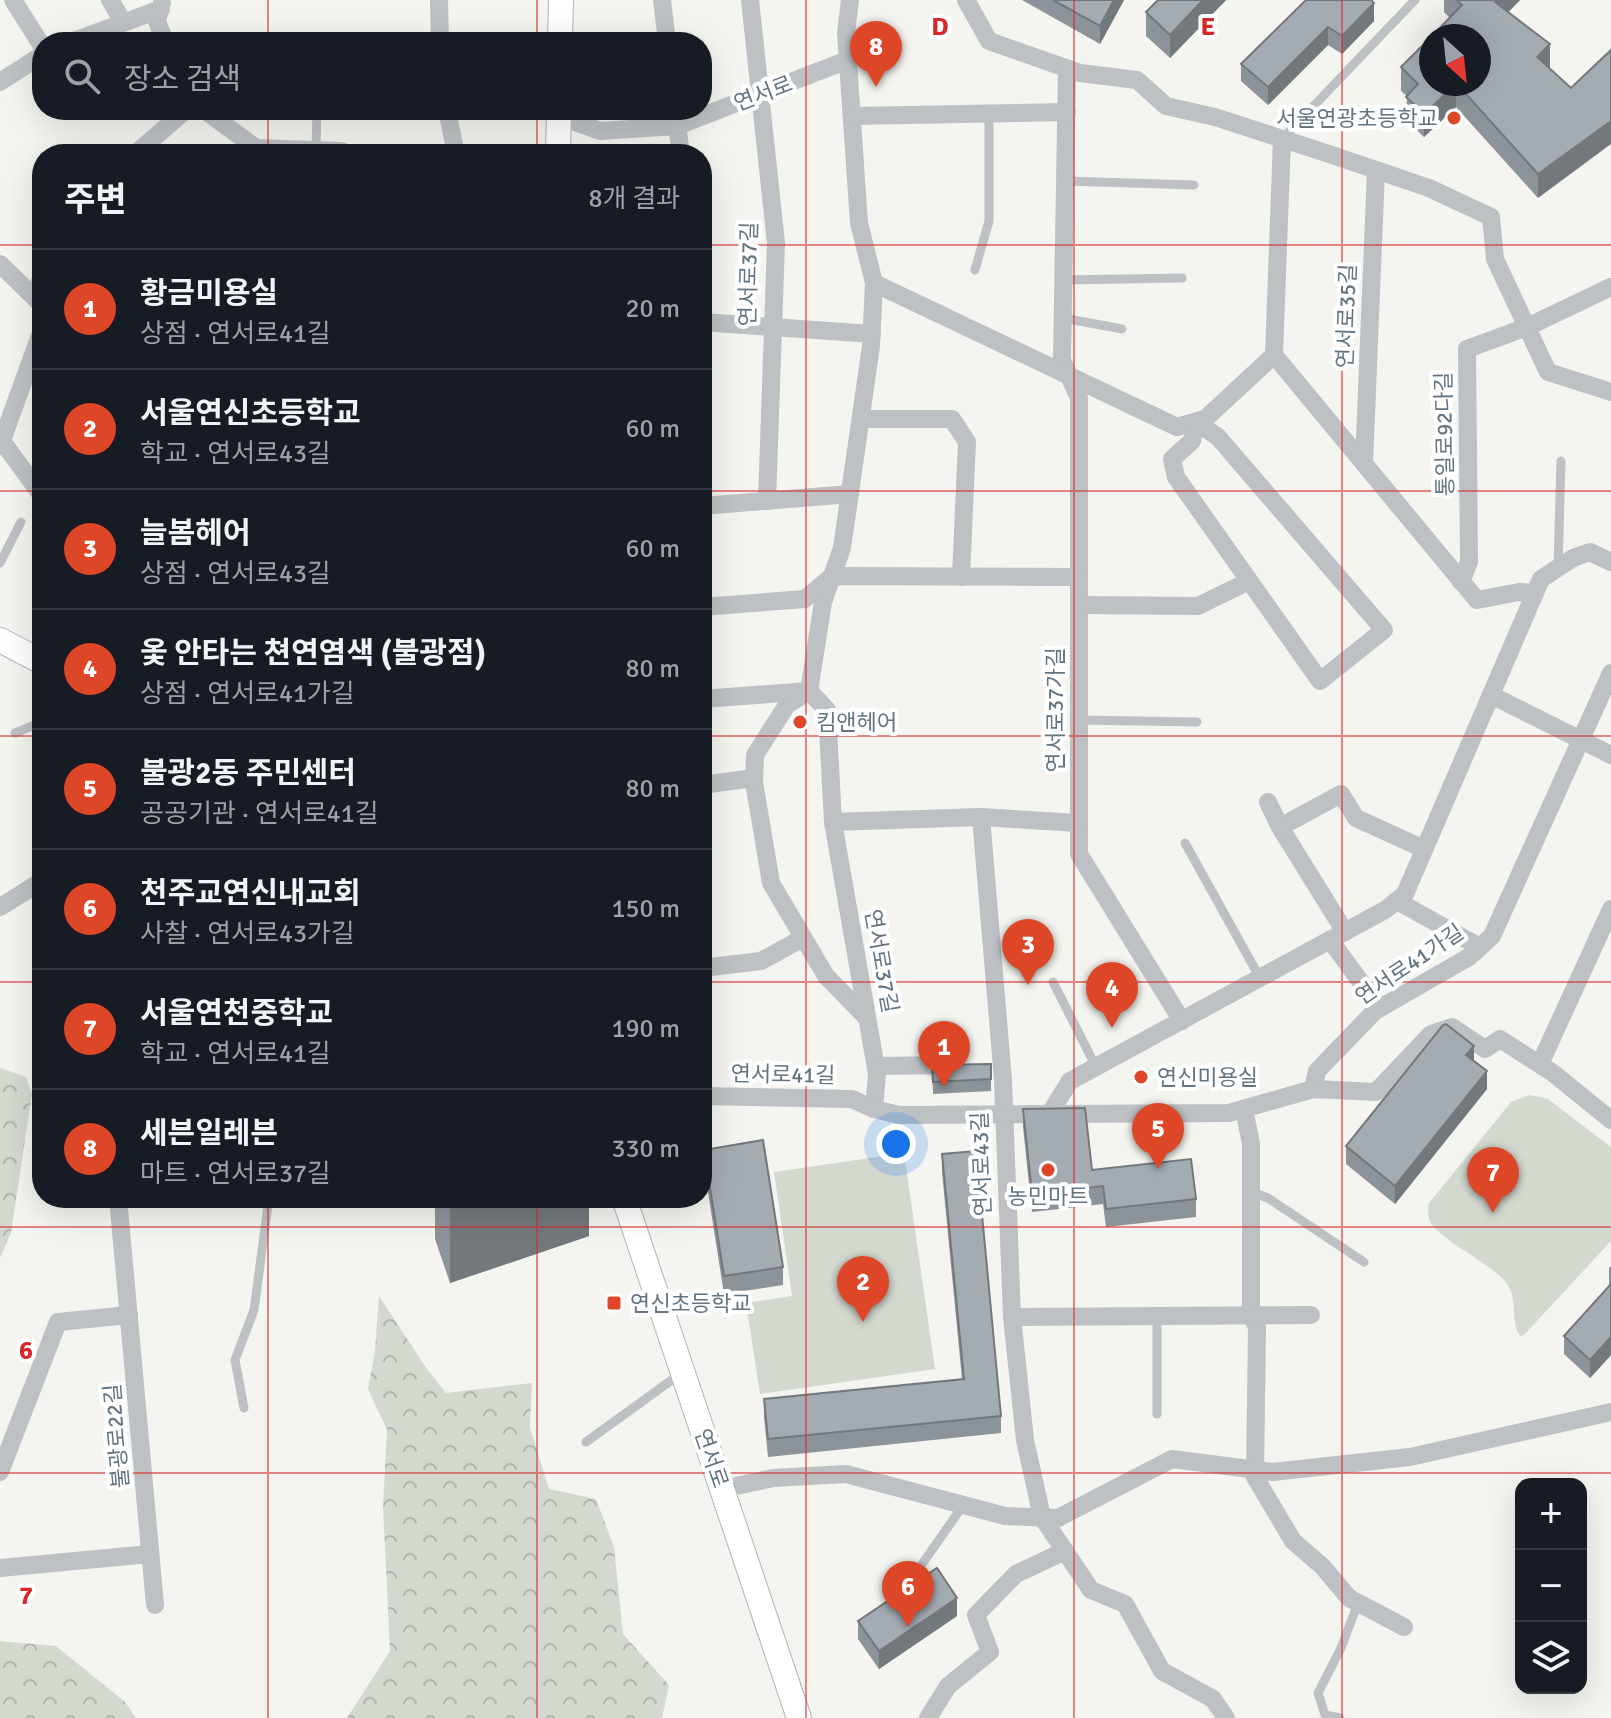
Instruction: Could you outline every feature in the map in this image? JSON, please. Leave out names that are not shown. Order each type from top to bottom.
[{"type":"main road","points":[[560,32],[561,0]]},
{"type":"main road","points":[[558,144],[559,120]]},
{"type":"main road","points":[[0,640],[32,657]]},
{"type":"main road","name":"연서로","points":[[627,1208],[799,1718]]},
{"type":"street","points":[[13,0],[33,32]]},
{"type":"street","points":[[110,0],[123,22]]},
{"type":"street","points":[[439,0],[440,32]]},
{"type":"street","points":[[662,0],[666,32]]},
{"type":"street","name":"연서로37길","points":[[750,0],[776,243],[767,501]]},
{"type":"street","points":[[850,0],[846,33],[859,223],[874,283],[872,334],[842,548],[823,602],[809,691],[787,705],[755,755],[754,778],[771,883],[826,976],[867,1018]]},
{"type":"street","points":[[966,0],[989,41],[1080,73],[1137,80],[1166,106],[1215,117],[1429,188],[1491,217],[1495,259],[1548,372],[1611,392]]},
{"type":"street","points":[[97,32],[162,5]]},
{"type":"street","points":[[161,32],[157,21],[162,5]]},
{"type":"street","name":"연서로","points":[[712,108],[758,95],[848,60]]},
{"type":"street","points":[[0,82],[32,61]]},
{"type":"street","points":[[1065,181],[1067,69]]},
{"type":"street","points":[[852,116],[1067,112]]},
{"type":"street","points":[[147,144],[174,120]]},
{"type":"street","points":[[217,120],[248,144]]},
{"type":"street","points":[[449,120],[454,144]]},
{"type":"street","name":"연서로","points":[[575,120],[600,131],[664,120]]},
{"type":"street","points":[[676,120],[680,144]]},
{"type":"street","points":[[1282,139],[1274,355],[1477,600],[1519,592],[1535,593]]},
{"type":"street","name":"연서로35길","points":[[1364,464],[1376,170]]},
{"type":"street","name":"연서로37가길","points":[[1065,181],[1062,360],[1079,398],[1079,854],[1182,1021]]},
{"type":"street","points":[[0,264],[32,295]]},
{"type":"street","points":[[874,283],[1177,427],[1205,419],[1274,355]]},
{"type":"street","name":"통일로92다길","points":[[1461,582],[1469,562],[1467,349],[1527,327],[1611,287]]},
{"type":"street","points":[[712,323],[872,334]]},
{"type":"street","points":[[32,352],[8,405],[1,444],[32,483]]},
{"type":"street","points":[[861,419],[952,419],[967,442],[961,577]]},
{"type":"street","points":[[1196,422],[1218,437],[1384,630],[1320,681],[1176,477],[1172,459],[1192,441],[1196,422]]},
{"type":"street","points":[[712,505],[850,494]]},
{"type":"street","points":[[1050,1113],[1070,1081],[1338,936],[1405,894],[1541,579],[1590,552],[1611,562]]},
{"type":"street","points":[[712,606],[805,599],[832,576],[1079,577]]},
{"type":"street","points":[[1079,605],[1198,606],[1249,581]]},
{"type":"street","name":"연서로41가길","points":[[1313,1089],[1317,1071],[1380,1008],[1469,957],[1492,936],[1611,673]]},
{"type":"street","points":[[712,698],[809,691]]},
{"type":"street","name":"연서로37길","points":[[809,691],[827,710],[833,822],[876,1066],[874,1109]]},
{"type":"street","points":[[1491,695],[1611,755]]},
{"type":"street","points":[[712,784],[754,778]]},
{"type":"street","points":[[1280,827],[1341,794],[1356,818],[1424,849]]},
{"type":"street","points":[[1268,802],[1338,936],[1380,1008]]},
{"type":"street","points":[[833,822],[981,817],[1079,823]]},
{"type":"street","name":"연서로43길","points":[[981,817],[986,1064],[1003,1113],[1012,1317],[1025,1440],[1042,1517]]},
{"type":"street","points":[[0,907],[32,887]]},
{"type":"street","points":[[1397,901],[1480,947]]},
{"type":"street","points":[[1540,1064],[1611,909]]},
{"type":"street","points":[[712,967],[761,961],[803,938]]},
{"type":"street","name":"연서로41길","points":[[712,1096],[852,1099],[899,1115],[1229,1113],[1313,1089],[1376,1092],[1431,1034],[1452,1027],[1485,1049],[1500,1039],[1540,1064],[1611,1120]]},
{"type":"street","points":[[876,1066],[986,1064]]},
{"type":"street","points":[[1244,1109],[1251,1144],[1251,1316],[1257,1327],[1255,1477],[1293,1541],[1323,1567],[1349,1598],[1404,1627]]},
{"type":"street","name":"불광로22길","points":[[119,1208],[155,1605]]},
{"type":"street","points":[[0,1472],[58,1322],[129,1315]]},
{"type":"street","points":[[1012,1317],[1311,1315]]},
{"type":"street","points":[[722,1489],[773,1478],[846,1474],[1005,1516],[1058,1518],[1172,1459],[1273,1472],[1410,1457],[1611,1412]]},
{"type":"street","points":[[1042,1517],[1091,1590],[1125,1604],[1162,1671],[1213,1699],[1226,1718]]},
{"type":"street","points":[[928,1718],[948,1686],[990,1652],[976,1615],[1016,1574],[1065,1551]]},
{"type":"street","points":[[0,1568],[150,1554]]},
{"type":"lane","points":[[1282,139],[1415,0]]},
{"type":"lane","points":[[975,270],[989,221],[989,114]]},
{"type":"lane","points":[[316,144],[317,120]]},
{"type":"lane","points":[[1065,181],[1194,185]]},
{"type":"lane","points":[[1063,280],[1182,278]]},
{"type":"lane","points":[[1063,318],[1122,329]]},
{"type":"lane","points":[[1558,568],[1561,461]]},
{"type":"lane","points":[[0,563],[21,522]]},
{"type":"lane","points":[[1079,720],[1197,722]]},
{"type":"lane","points":[[15,733],[32,726]]},
{"type":"lane","points":[[1185,843],[1260,978]]},
{"type":"lane","points":[[1053,982],[1096,1067]]},
{"type":"lane","points":[[1250,1191],[1268,1198],[1364,1262]]},
{"type":"lane","points":[[244,1408],[235,1360],[254,1310],[268,1208]]},
{"type":"lane","points":[[1157,1316],[1157,1414]]},
{"type":"lane","points":[[586,1442],[681,1373]]},
{"type":"lane","points":[[918,1570],[964,1504]]},
{"type":"lane","points":[[1340,1718],[1325,1715],[1318,1693],[1341,1648],[1358,1603]]},
{"type":"green space","points":[[0,1068],[26,1077],[32,1094],[11,1233],[0,1258]]},
{"type":"green space","points":[[1530,1095],[1548,1099],[1611,1147],[1611,1241],[1520,1336],[1511,1293],[1503,1279],[1440,1233],[1430,1221],[1428,1209],[1429,1203],[1511,1102]]},
{"type":"green space","points":[[904,1153],[935,1369],[760,1394],[746,1303],[792,1296],[774,1172]]},
{"type":"green space","points":[[379,1296],[446,1393],[532,1383],[530,1428],[549,1489],[596,1499],[614,1547],[623,1634],[669,1685],[662,1718],[347,1718],[390,1651],[383,1506],[387,1430],[368,1389],[375,1351]]},
{"type":"green space","points":[[0,1641],[56,1646],[125,1702],[136,1718],[0,1718]]},
{"type":"building","points":[[1053,0],[1114,0],[1100,26]]},
{"type":"building","points":[[1158,0],[1203,0],[1170,35],[1146,12]]},
{"type":"building","points":[[1306,0],[1371,0],[1374,3],[1342,36],[1328,27],[1268,87],[1241,64]]},
{"type":"building","points":[[1456,0],[1497,0],[1495,2],[1550,44],[1537,57],[1571,88],[1611,50],[1611,121],[1538,174],[1468,96],[1491,96],[1491,24],[1444,24],[1462,5]]},
{"type":"building","points":[[1419,49],[1419,96],[1443,96],[1424,114],[1406,97],[1418,84],[1401,67]]},
{"type":"building","points":[[1446,1024],[1474,1046],[1466,1055],[1487,1071],[1395,1186],[1346,1146]]},
{"type":"building","points":[[991,1064],[991,1079],[933,1082],[932,1065]]},
{"type":"building","points":[[1085,1108],[1092,1170],[1191,1159],[1196,1199],[1106,1209],[1103,1186],[1032,1194],[1023,1109]]},
{"type":"building","points":[[763,1140],[783,1267],[724,1276],[712,1200],[712,1149]]},
{"type":"building","points":[[976,1151],[1001,1416],[768,1439],[764,1399],[964,1379],[942,1154]]},
{"type":"building","points":[[1611,1284],[1611,1337],[1590,1360],[1564,1336]]},
{"type":"building","points":[[937,1568],[957,1598],[879,1651],[858,1621]]},
{"type":"place","name":"세븐일레븐","points":[[876,87]]},
{"type":"place","name":"서울연광초등학교","points":[[1454,118]]},
{"type":"place","name":"킴앤헤어","points":[[800,722]]},
{"type":"place","name":"늘봄헤어","points":[[1028,985]]},
{"type":"place","name":"옻 안타는 쳔연염색 (불광점)","points":[[1112,1028]]},
{"type":"place","name":"연신미용실","points":[[1141,1077]]},
{"type":"place","name":"황금미용실","points":[[944,1087]]},
{"type":"place","name":"불광2동 주민센터","points":[[1158,1169]]},
{"type":"place","name":"농민마트","points":[[1048,1170]]},
{"type":"place","name":"서울연천중학교","points":[[1493,1213]]},
{"type":"place","name":"연신초등학교","points":[[614,1303]]},
{"type":"place","name":"서울연신초등학교","points":[[863,1322]]},
{"type":"place","name":"천주교연신내교회","points":[[908,1627]]}]
